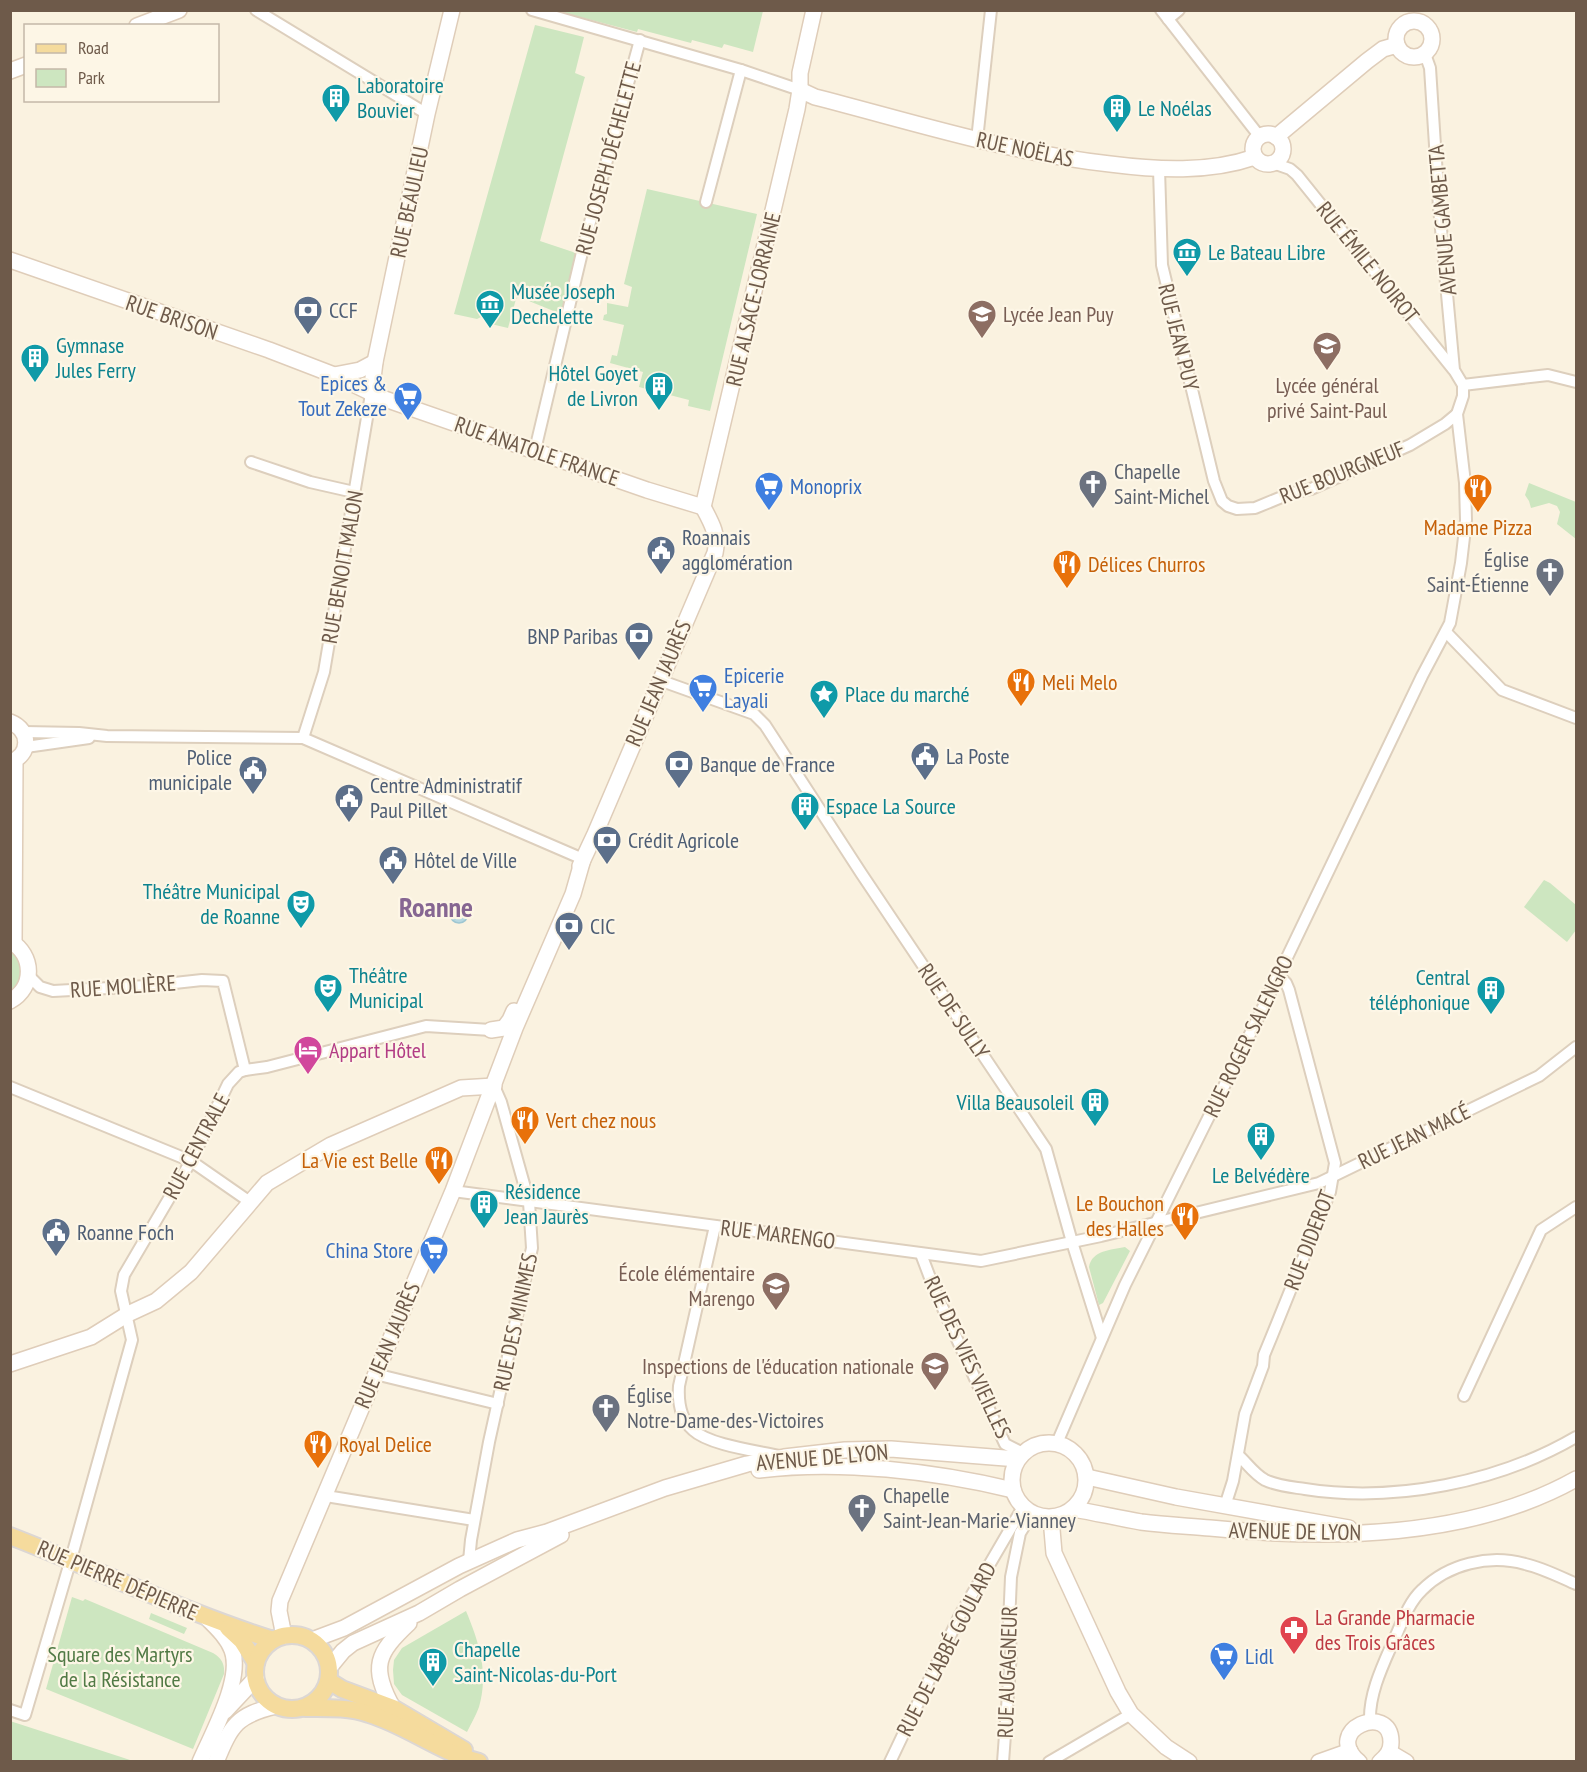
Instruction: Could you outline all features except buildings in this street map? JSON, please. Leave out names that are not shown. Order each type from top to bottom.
[{"type":"main road","name":"RUE PIERRE DÉPIERRE","points":[[10,1536],[225,1625],[279,1638]]},
{"type":"main road","name":"RUE PIERRE DÉPIERRE","points":[[225,1625],[242,1641],[256,1670]]},
{"type":"main road","points":[[301,1636],[312,1640],[325,1654],[329,1674],[342,1689],[393,1708],[481,1761],[458,1756],[370,1714],[332,1708],[290,1710],[276,1706],[262,1694],[256,1670],[266,1646],[279,1638],[301,1636]]},
{"type":"main road","points":[[304,1708],[320,1697],[329,1674]]},
{"type":"street","points":[[142,24],[179,10]]},
{"type":"street","points":[[256,10],[427,114]]},
{"type":"street","name":"RUE BEAULIEU","points":[[371,394],[375,362],[427,114],[452,10]]},
{"type":"street","points":[[532,10],[741,70],[800,90]]},
{"type":"street","name":"RUE ALSACE-LORRAINE","points":[[703,507],[752,306],[800,90],[800,73],[814,10]]},
{"type":"street","points":[[977,140],[991,10]]},
{"type":"street","points":[[1179,10],[1165,15],[1260,137]]},
{"type":"street","points":[[1423,16],[1432,35],[1432,45],[1425,54],[1414,58],[1408,57],[1399,50],[1395,39],[1400,27],[1423,16]]},
{"type":"street","name":"RUE JOSEPH DÉCHELETTE","points":[[535,450],[585,244],[640,40]]},
{"type":"street","points":[[1276,137],[1367,61],[1383,49],[1396,45]]},
{"type":"street","name":"AVENUE GAMBETTA","points":[[1425,54],[1430,68],[1439,207],[1454,370],[1463,385]]},
{"type":"street","points":[[706,202],[741,70]]},
{"type":"street","name":"RUE NOËLAS","points":[[800,90],[815,97],[977,140],[1029,153],[1071,160],[1160,169],[1216,166],[1255,157]]},
{"type":"street","points":[[1268,135],[1276,137],[1282,144],[1282,153],[1273,164],[1261,163],[1255,157],[1253,148],[1260,137],[1268,135]]},
{"type":"street","name":"RUE ÉMILE NOIROT","points":[[1273,164],[1290,169],[1296,175],[1454,370]]},
{"type":"street","name":"RUE JEAN PUY","points":[[1160,169],[1162,265],[1214,481],[1222,501]]},
{"type":"street","name":"RUE BRISON","points":[[10,260],[269,350],[333,375],[371,394]]},
{"type":"street","points":[[333,375],[360,370],[375,362]]},
{"type":"street","points":[[1463,385],[1548,375],[1576,382]]},
{"type":"street","name":"RUE ROGER SALENGRO","points":[[1057,1443],[1125,1285],[1450,623],[1466,520],[1465,483],[1457,414],[1463,396],[1463,385]]},
{"type":"street","name":"RUE ANATOLE FRANCE","points":[[371,394],[703,507]]},
{"type":"street","name":"RUE BENOIT MALON","points":[[303,738],[324,672],[371,394]]},
{"type":"street","name":"RUE BOURGNEUF","points":[[1222,501],[1237,509],[1255,508],[1289,494],[1311,489],[1410,445],[1457,414]]},
{"type":"street","points":[[251,462],[310,482],[354,492]]},
{"type":"street","name":"RUE JEAN JAURÈS","points":[[279,1638],[280,1601],[453,1191],[505,1054],[573,894],[583,859],[715,552],[717,543],[715,534],[703,507]]},
{"type":"street","points":[[1446,632],[1502,690],[1576,718]]},
{"type":"street","name":"RUE DE SULLY","points":[[659,680],[754,714],[765,725],[1046,1149],[1102,1338]]},
{"type":"street","points":[[10,722],[20,727],[25,740],[24,753],[13,762],[12,942],[22,950],[27,959],[29,976],[22,992],[10,1001]]},
{"type":"street","points":[[25,740],[79,733],[107,736],[303,738],[583,859]]},
{"type":"street","name":"RUE JEAN JAURÈS","points":[[491,1030],[504,1028],[510,1020],[565,890],[583,859]]},
{"type":"street","name":"RUE DIDEROT","points":[[1225,1506],[1238,1455],[1245,1414],[1263,1366],[1264,1355],[1330,1192],[1335,1163],[1289,990],[1278,975]]},
{"type":"street","name":"RUE MOLIÈRE","points":[[29,976],[40,987],[53,991],[147,986],[202,980],[223,981]]},
{"type":"street","name":"RUE CENTRALE","points":[[128,1314],[122,1291],[124,1275],[191,1161],[228,1084],[239,1072],[245,1070],[223,981]]},
{"type":"street","points":[[245,1070],[267,1067],[426,1026],[491,1030],[505,1054]]},
{"type":"street","name":"RUE JEAN MACÉ","points":[[1101,1236],[1319,1183],[1539,1076],[1576,1047]]},
{"type":"street","points":[[10,1364],[91,1337],[128,1314],[156,1301],[191,1272],[267,1183],[330,1144],[461,1088],[494,1086]]},
{"type":"street","name":"RUE DES MINIMES","points":[[469,1561],[474,1520],[532,1248],[529,1202],[501,1102],[494,1086]]},
{"type":"street","points":[[10,1088],[191,1161],[250,1202]]},
{"type":"street","name":"RUE MARENGO","points":[[453,1191],[981,1261],[1101,1236]]},
{"type":"street","points":[[1464,1395],[1540,1230],[1576,1207]]},
{"type":"street","points":[[716,1226],[679,1386],[678,1399],[681,1411],[693,1430],[706,1437],[732,1446],[784,1457]]},
{"type":"street","name":"RUE DES VIES VIEILLES","points":[[921,1254],[935,1291],[1005,1444],[1021,1456]]},
{"type":"street","points":[[10,1710],[25,1715],[132,1340],[128,1314]]},
{"type":"street","points":[[375,1374],[498,1404]]},
{"type":"street","points":[[1238,1455],[1266,1480],[1282,1485],[1322,1491],[1358,1493],[1419,1489],[1451,1484],[1498,1471],[1576,1437]]},
{"type":"street","points":[[1013,1490],[1027,1510],[1051,1518],[1074,1509],[1082,1500],[1087,1477],[1078,1455],[1057,1443]]},
{"type":"street","name":"RUE DES VIES VIEILLES","points":[[1013,1490],[1012,1479],[1021,1456],[1033,1446],[1057,1443]]},
{"type":"street","name":"AVENUE DE LYON","points":[[312,1640],[344,1628],[469,1561],[517,1540],[547,1532],[665,1488],[747,1464],[845,1450],[891,1449],[1021,1456]]},
{"type":"street","name":"AVENUE DE LYON","points":[[665,1488],[762,1470],[834,1467],[962,1478],[1013,1490]]},
{"type":"street","name":"AVENUE DE LYON","points":[[1087,1477],[1225,1506],[1373,1532]]},
{"type":"street","name":"AVENUE DE LYON","points":[[1074,1509],[1143,1522],[1270,1534],[1313,1535],[1373,1532],[1432,1526],[1482,1515],[1532,1499],[1576,1479]]},
{"type":"street","points":[[324,1494],[474,1520]]},
{"type":"street","name":"RUE DE L'ABBÉ GOULARD","points":[[890,1761],[979,1578],[1027,1510]]},
{"type":"street","name":"RUE AUGAGNEUR","points":[[1003,1761],[1011,1653],[1009,1624],[1011,1577],[1027,1510]]},
{"type":"street","name":"AVENUE DE LYON","points":[[329,1674],[343,1651],[353,1644],[419,1613],[460,1588],[606,1511]]},
{"type":"street","points":[[1051,1518],[1054,1553],[1118,1692],[1131,1714],[1166,1754],[1189,1761]]},
{"type":"street","points":[[1370,1721],[1370,1707],[1379,1674],[1399,1628],[1421,1590],[1438,1577],[1454,1568],[1483,1560],[1523,1563],[1576,1583]]},
{"type":"street","points":[[393,1708],[379,1680],[382,1655],[390,1640],[419,1613]]},
{"type":"street","points":[[205,1760],[234,1675],[234,1658],[224,1636],[206,1617]]},
{"type":"street","points":[[220,1716],[256,1670]]},
{"type":"street","points":[[205,1760],[241,1719],[256,1711],[276,1706]]},
{"type":"street","points":[[1049,1761],[1131,1714]]},
{"type":"street","points":[[1318,1761],[1355,1756],[1349,1737],[1352,1731],[1363,1722],[1370,1721],[1377,1722],[1388,1731],[1391,1738],[1385,1757],[1406,1761]]},
{"type":"green space","points":[[557,11],[763,11],[753,52],[724,44],[722,48],[692,40],[691,43],[638,29],[637,32]]},
{"type":"green space","points":[[535,25],[584,37],[575,73],[585,77],[540,241],[576,253],[561,314],[519,297],[516,299],[508,328],[491,324],[489,318],[477,319],[454,314]]},
{"type":"green space","points":[[647,189],[757,214],[710,411],[688,406],[689,400],[639,387],[643,372],[610,363],[612,355],[617,356],[624,325],[603,320],[604,315],[607,314],[607,303],[628,307],[632,287],[624,284]]},
{"type":"green space","points":[[1529,483],[1576,502],[1576,539],[1557,524],[1560,512],[1557,506],[1549,503],[1531,508],[1525,495]]},
{"type":"green space","points":[[1544,880],[1576,905],[1576,930],[1567,942],[1524,907]]},
{"type":"green space","points":[[11,949],[19,959],[21,971],[18,982],[11,993]]},
{"type":"green space","points":[[1125,1247],[1130,1251],[1103,1303],[1099,1305],[1089,1267],[1091,1261],[1098,1254]]},
{"type":"green space","name":"Square des Martyrs de la Résistance","points":[[72,1597],[83,1601],[85,1599],[213,1653],[221,1659],[224,1674],[193,1749],[46,1689]]},
{"type":"green space","points":[[466,1611],[475,1634],[483,1670],[479,1707],[467,1732],[402,1695],[394,1684],[393,1670],[394,1660],[402,1648]]},
{"type":"green space","points":[[151,1613],[187,1628],[184,1634],[149,1619]]},
{"type":"green space","points":[[10,1721],[121,1757],[133,1761],[11,1761]]},
{"type":"water","points":[[459,905],[466,907],[468,914],[466,921],[459,923],[452,921],[450,914],[452,907]]},
{"type":"place","name":"Laboratoire Bouvier","points":[[336,124]]},
{"type":"place","name":"Le Noélas","points":[[1117,134]]},
{"type":"place","name":"Le Bateau Libre","points":[[1187,278]]},
{"type":"place","name":"Musée Joseph Dechelette","points":[[490,330]]},
{"type":"place","name":"CCF","points":[[308,336]]},
{"type":"place","name":"Lycée Jean Puy","points":[[982,340]]},
{"type":"place","name":"Lycée général privé Saint-Paul","points":[[1327,372]]},
{"type":"place","name":"Gymnase Jules Ferry","points":[[35,384]]},
{"type":"place","name":"Hôtel Goyet de Livron","points":[[659,412]]},
{"type":"place","name":"Epices & Tout Zekeze","points":[[408,422]]},
{"type":"place","name":"Chapelle Saint-Michel","points":[[1093,510]]},
{"type":"place","name":"Monoprix","points":[[769,512]]},
{"type":"place","name":"Madame Pizza","points":[[1478,514]]},
{"type":"place","name":"Roannais agglomération","points":[[661,576]]},
{"type":"place","name":"Délices Churros","points":[[1067,590]]},
{"type":"place","name":"Église Saint-Étienne","points":[[1550,598]]},
{"type":"place","name":"BNP Paribas","points":[[639,662]]},
{"type":"place","name":"Meli Melo","points":[[1021,708]]},
{"type":"place","name":"Epicerie Layali","points":[[703,714]]},
{"type":"place","name":"Place du marché","points":[[824,720]]},
{"type":"place","name":"La Poste","points":[[925,782]]},
{"type":"place","name":"Banque de France","points":[[679,790]]},
{"type":"place","name":"Police municipale","points":[[253,796]]},
{"type":"place","name":"Centre Administratif Paul Pillet","points":[[349,824]]},
{"type":"place","name":"Espace La Source","points":[[805,832]]},
{"type":"place","name":"Crédit Agricole","points":[[607,866]]},
{"type":"place","name":"Hôtel de Ville","points":[[393,886]]},
{"type":"place","name":"Théâtre Municipal de Roanne","points":[[301,930]]},
{"type":"place","name":"CIC","points":[[569,952]]},
{"type":"place","name":"Théâtre Municipal","points":[[328,1014]]},
{"type":"place","name":"Central téléphonique","points":[[1491,1016]]},
{"type":"place","name":"Appart Hôtel","points":[[308,1076]]},
{"type":"place","name":"Villa Beausoleil","points":[[1095,1128]]},
{"type":"place","name":"Vert chez nous","points":[[525,1146]]},
{"type":"place","name":"Le Belvédère","points":[[1261,1162]]},
{"type":"place","name":"La Vie est Belle","points":[[439,1186]]},
{"type":"place","name":"Résidence Jean Jaurès","points":[[484,1230]]},
{"type":"place","name":"Le Bouchon des Halles","points":[[1185,1242]]},
{"type":"place","name":"Roanne Foch","points":[[56,1258]]},
{"type":"place","name":"China Store","points":[[434,1276]]},
{"type":"place","name":"École élémentaire Marengo","points":[[776,1312]]},
{"type":"place","name":"Inspections de l'éducation nationale","points":[[935,1392]]},
{"type":"place","name":"Église Notre-Dame-des-Victoires","points":[[606,1434]]},
{"type":"place","name":"Royal Delice","points":[[318,1470]]},
{"type":"place","name":"Chapelle Saint-Jean-Marie-Vianney","points":[[862,1534]]},
{"type":"place","name":"La Grande Pharmacie des Trois Grâces","points":[[1294,1656]]},
{"type":"place","name":"Lidl","points":[[1224,1682]]},
{"type":"place","name":"Chapelle Saint-Nicolas-du-Port","points":[[433,1688]]},
{"type":"district","name":"Roanne","points":[[436,907]]}]
